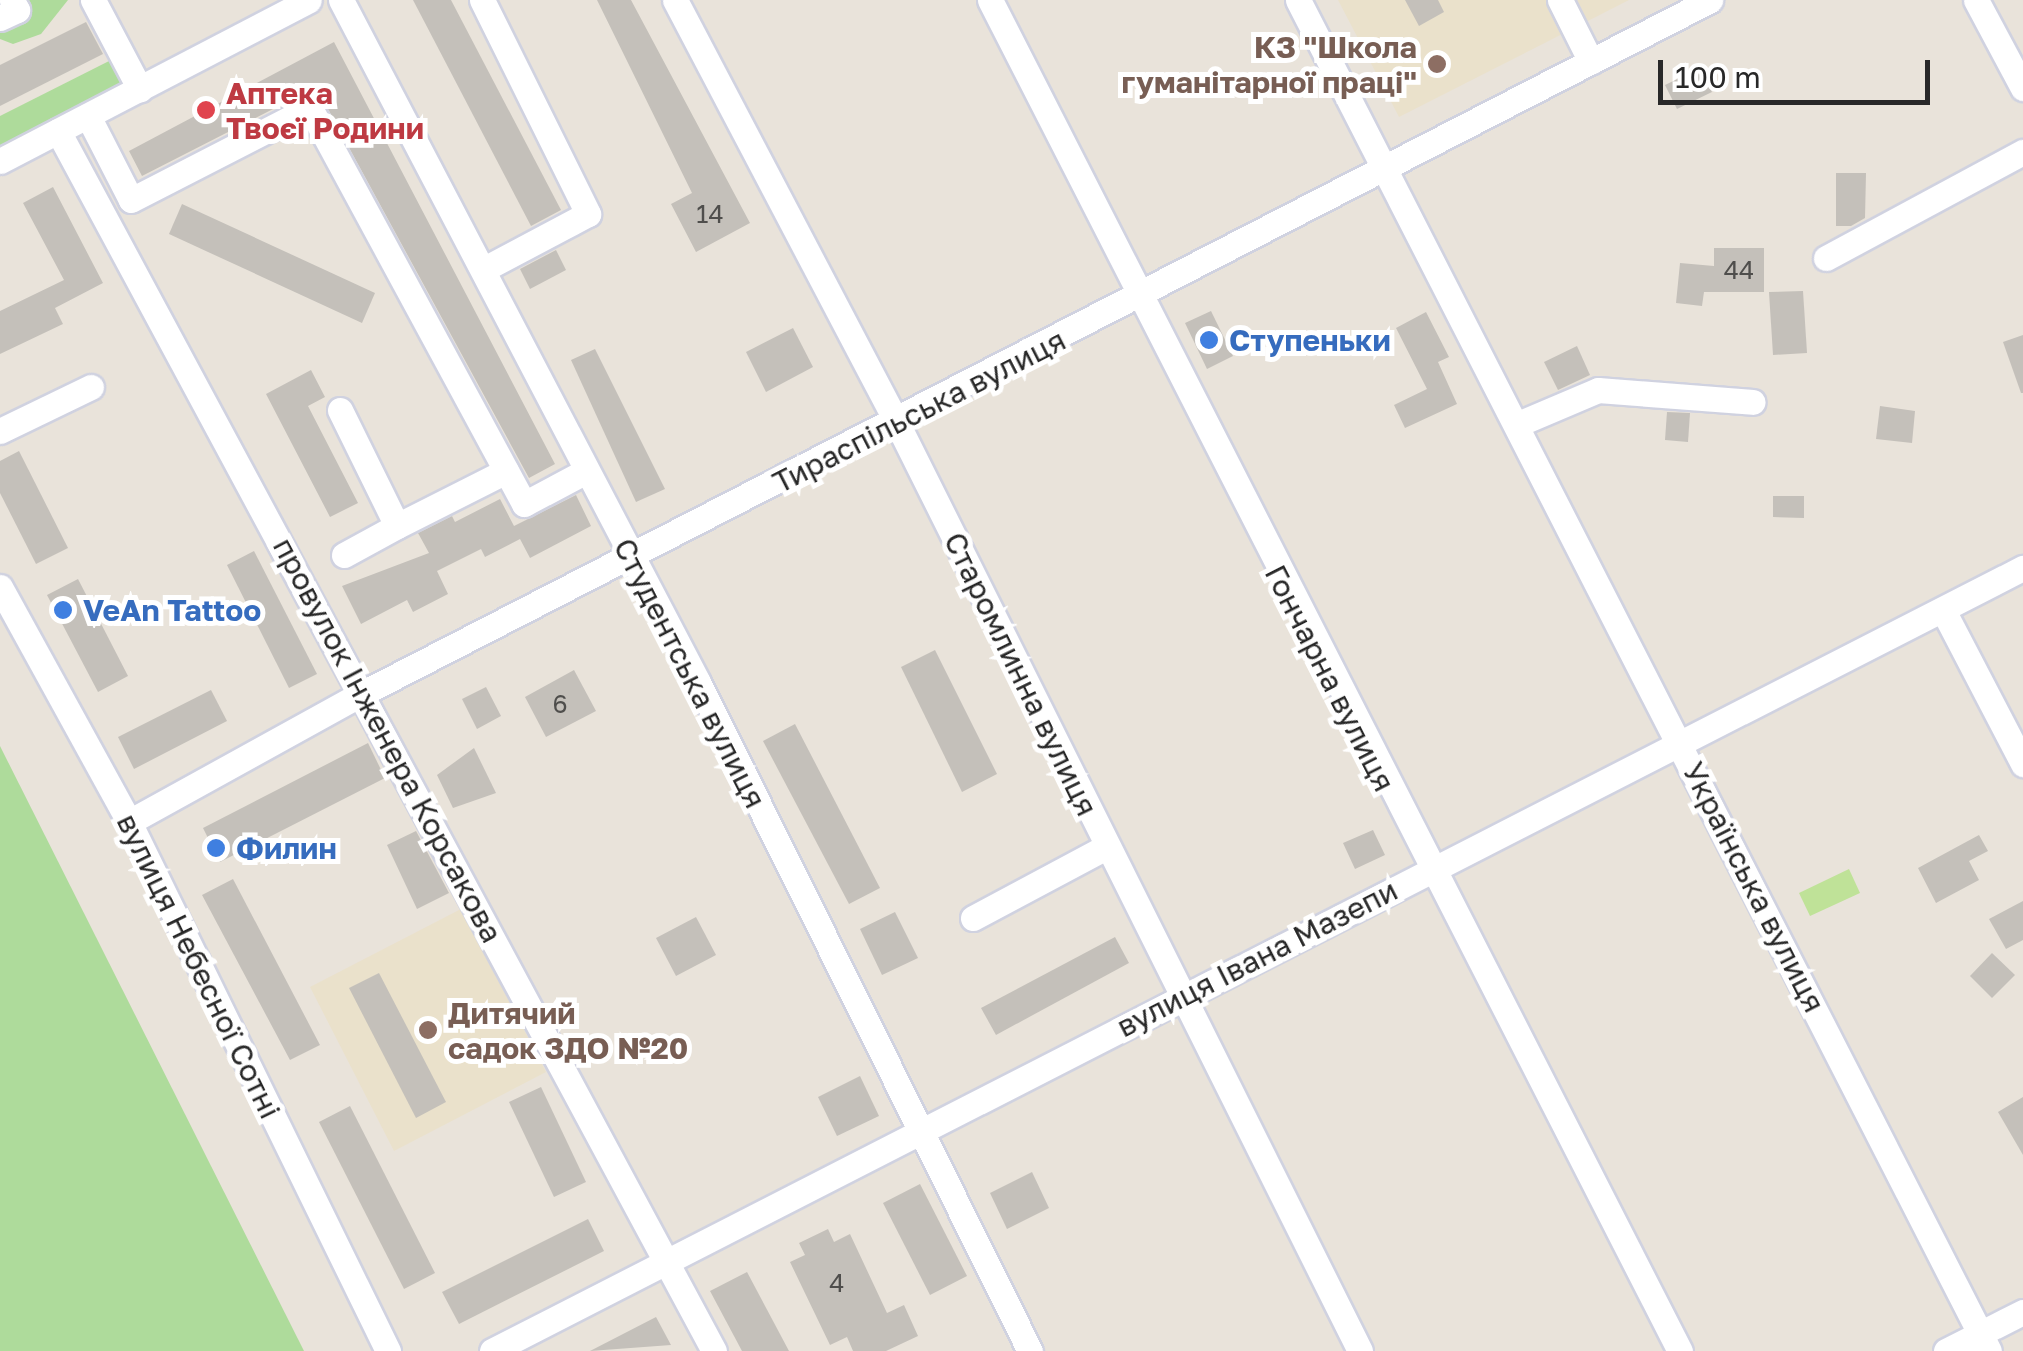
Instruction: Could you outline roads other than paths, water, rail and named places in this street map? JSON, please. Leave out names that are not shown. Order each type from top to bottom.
[{"type":"street","points":[[93,0],[140,89]]},
{"type":"street","points":[[0,161],[309,0]]},
{"type":"street","name":"Студентська вулиця","points":[[341,0],[633,560],[1030,1351]]},
{"type":"street","points":[[482,0],[588,214],[484,268]]},
{"type":"street","name":"Старомлинна вулиця","points":[[675,0],[897,424],[1360,1351]]},
{"type":"street","name":"Гончарна вулиця","points":[[990,0],[1428,871],[1680,1351]]},
{"type":"street","name":"Українська вулиця","points":[[1298,0],[1682,744],[1985,1343]]},
{"type":"street","points":[[1560,0],[1591,62]]},
{"type":"street","name":"Тираспільська вулиця","points":[[129,822],[363,692],[633,560],[1710,0]]},
{"type":"street","points":[[1976,0],[2021,77]]},
{"type":"street","points":[[88,116],[131,200],[310,108],[524,504],[586,472]]},
{"type":"street","name":"провулок Інженера Корсакова","points":[[58,131],[670,1263],[703,1347]]},
{"type":"street","points":[[1826,258],[2023,152]]},
{"type":"street","points":[[0,431],[91,387]]},
{"type":"street","points":[[1518,424],[1598,390],[1753,402]]},
{"type":"street","points":[[340,410],[396,526]]},
{"type":"street","points":[[344,555],[506,470]]},
{"type":"street","name":"вулиця Івана Мазепи","points":[[492,1351],[670,1263],[918,1129],[2023,568]]},
{"type":"street","name":"вулиця Небесної Сотні","points":[[0,587],[129,822],[388,1351]]},
{"type":"street","points":[[1943,610],[2023,764]]},
{"type":"street","points":[[972,918],[1106,847]]},
{"type":"street","points":[[1946,1351],[1985,1343],[2023,1312]]},
{"type":"place","name":"КЗ \"Школа гуманітарної праці\"","points":[[1437,64]]},
{"type":"place","name":"Аптека Твоєї Родини","points":[[206,110]]},
{"type":"place","name":"Ступеньки","points":[[1209,340]]},
{"type":"place","name":"VeAn Tattoo","points":[[63,610]]},
{"type":"place","name":"Филин","points":[[216,848]]},
{"type":"place","name":"Дитячий садок ЗДО №20","points":[[428,1030]]}]
